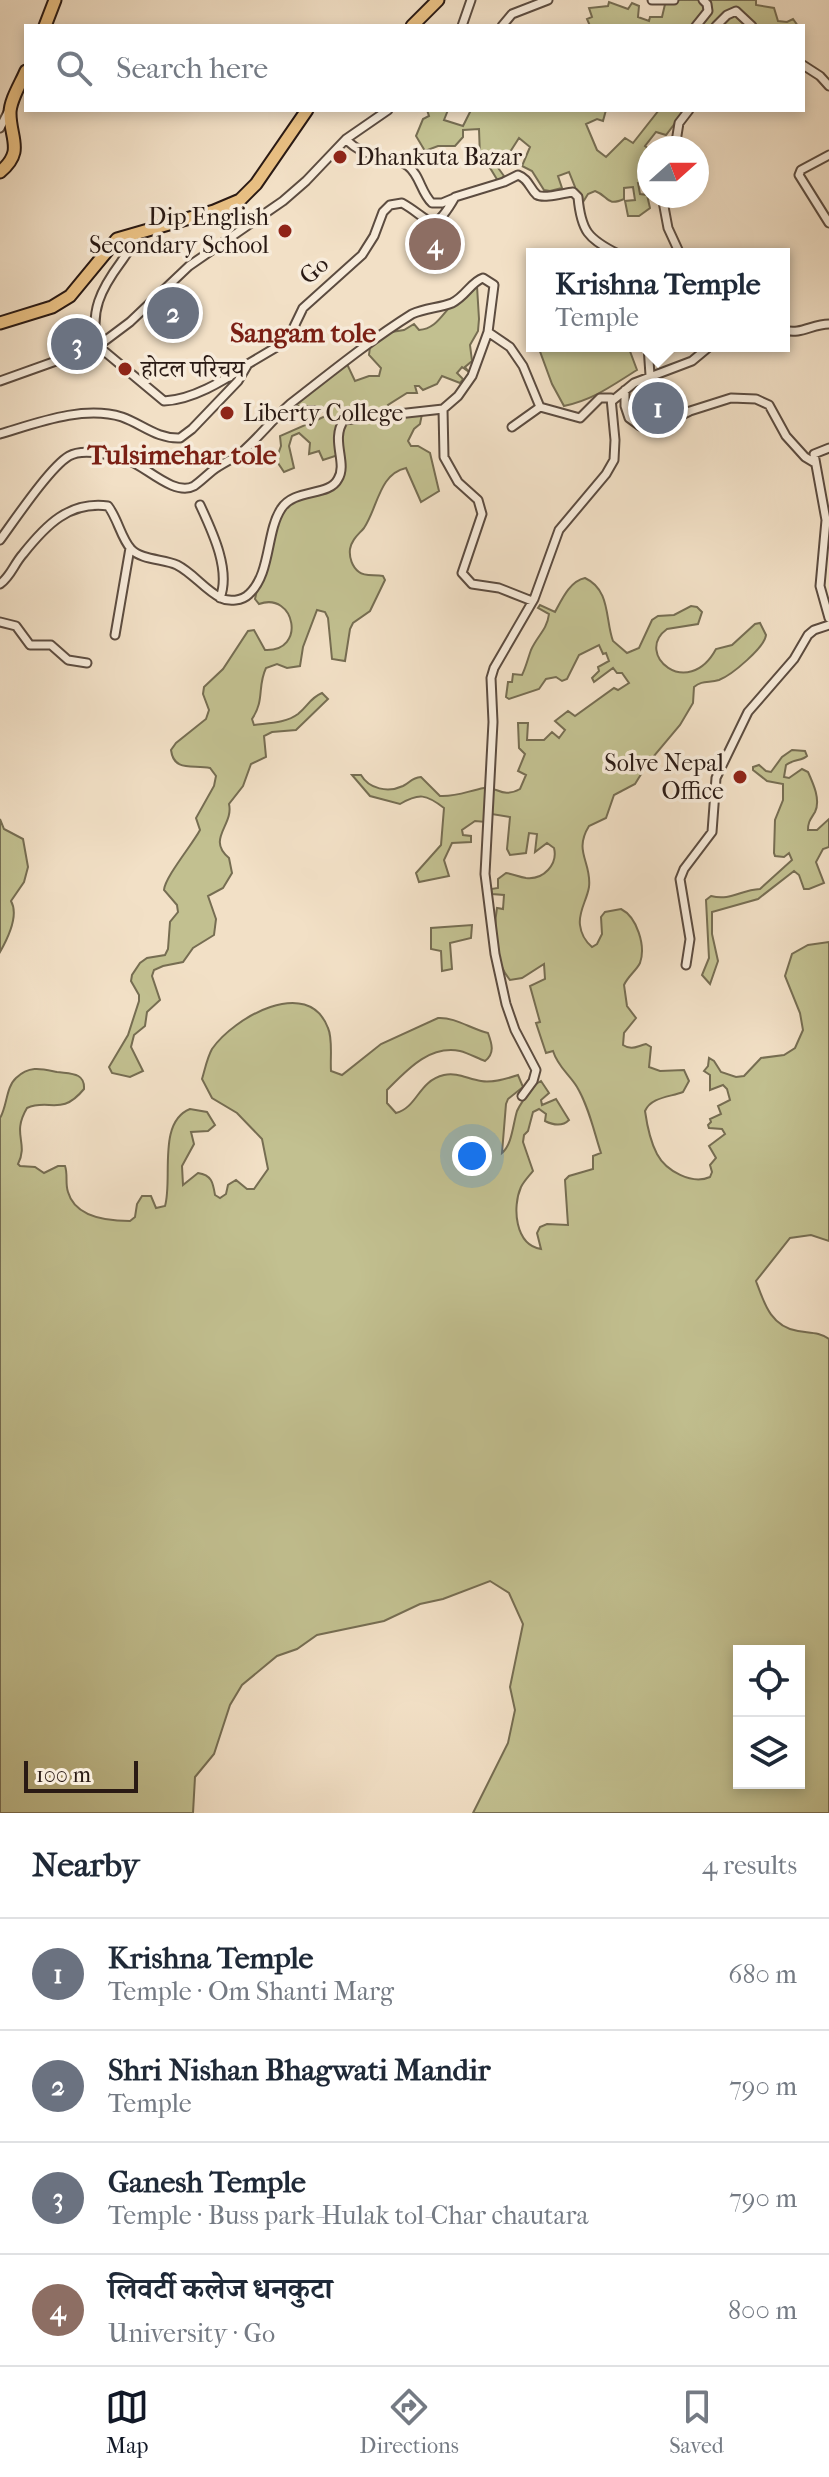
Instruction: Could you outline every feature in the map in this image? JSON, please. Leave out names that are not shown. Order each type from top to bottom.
[{"type":"main road","points":[[46,24],[55,0]]},
{"type":"main road","points":[[414,24],[438,0]]},
{"type":"main road","points":[[0,172],[15,151],[9,110],[24,76]]},
{"type":"main road","points":[[0,323],[52,307],[70,296],[117,239],[214,211],[240,200],[256,184],[306,112]]},
{"type":"street","points":[[463,24],[471,0]]},
{"type":"street","points":[[504,24],[512,14],[548,0]]},
{"type":"street","points":[[652,0],[674,0]]},
{"type":"street","points":[[698,24],[708,11],[703,0]]},
{"type":"street","points":[[718,24],[736,11],[750,24]]},
{"type":"street","points":[[805,66],[829,86]]},
{"type":"street","points":[[0,128],[9,110]]},
{"type":"street","points":[[0,381],[98,346],[130,322],[189,266],[283,201],[346,139],[385,112]]},
{"type":"street","points":[[677,136],[679,123],[687,112]]},
{"type":"street","points":[[346,139],[355,150],[402,163],[412,169],[425,197],[432,203],[442,203],[455,197]]},
{"type":"street","points":[[829,155],[806,166],[799,175],[829,223]]},
{"type":"street","name":"Go","points":[[0,434],[41,421],[91,414],[124,417],[158,434],[180,438],[238,381],[248,364],[280,345],[290,335],[303,308],[362,255],[374,236],[383,212],[390,205],[402,203],[430,222],[446,213],[455,197],[518,175],[525,177],[542,197],[573,192],[578,197],[580,216],[590,238],[608,248]]},
{"type":"street","points":[[664,208],[668,228],[677,248]]},
{"type":"street","points":[[133,233],[130,249],[97,303],[94,315],[98,346],[164,401],[191,394],[230,377],[248,364]]},
{"type":"street","points":[[0,540],[16,515],[69,456],[88,452],[131,461],[187,489],[240,454],[290,405],[345,360],[412,314],[452,302],[467,294],[477,280],[483,278],[494,285],[488,332],[472,376],[458,396],[443,409],[344,420],[338,431],[338,481],[286,503],[279,512],[270,548],[250,594],[231,601],[220,598],[177,566],[138,554],[130,548],[108,506],[89,504],[57,518],[23,553],[9,577],[0,584]]},
{"type":"street","points":[[790,332],[829,324]]},
{"type":"street","points":[[488,332],[510,347],[523,366],[540,407],[577,418],[586,414],[600,398],[611,398],[613,403],[614,460],[559,530],[551,547],[542,583],[491,678],[493,722],[485,874],[495,954],[506,1004],[515,1030],[536,1070],[536,1077],[522,1096]]},
{"type":"street","points":[[649,352],[650,375]]},
{"type":"street","points":[[613,403],[625,390],[650,375],[692,361],[703,352]]},
{"type":"street","points":[[625,390],[629,418],[647,428],[657,427],[690,411],[731,398],[756,399],[769,405],[786,436],[805,457],[815,463]]},
{"type":"street","points":[[512,427],[540,407]]},
{"type":"street","points":[[443,409],[444,457],[458,482],[478,500],[482,514],[462,573],[472,584],[499,588],[532,601]]},
{"type":"street","points":[[829,448],[814,454],[826,520],[820,586],[829,618]]},
{"type":"street","points":[[200,505],[219,555],[223,591],[220,598]]},
{"type":"street","points":[[115,635],[130,548]]},
{"type":"street","points":[[0,622],[16,626],[30,645],[51,645],[68,660],[87,663]]},
{"type":"street","points":[[686,965],[690,939],[680,879],[712,832],[716,778],[748,712],[794,659],[808,635],[829,625]]},
{"type":"shaded area","points":[[666,0],[756,0],[756,5],[774,8],[778,21],[793,19],[797,24],[589,24],[587,19],[592,17],[589,8],[608,6],[609,2],[628,9],[632,3],[639,6],[638,17],[649,21],[650,17],[662,17]]},
{"type":"shaded area","points":[[428,112],[447,112],[444,120],[463,126],[470,112],[605,112],[603,121],[597,119],[586,124],[597,150],[606,157],[625,138],[633,143],[637,138],[637,208],[650,208],[639,216],[628,216],[625,201],[635,200],[633,187],[624,188],[624,199],[618,201],[611,201],[595,191],[588,194],[583,202],[577,203],[574,201],[575,187],[569,172],[558,176],[562,188],[544,190],[532,171],[522,166],[530,147],[519,138],[510,152],[516,157],[515,161],[510,163],[505,157],[496,165],[504,176],[498,181],[480,157],[479,129],[463,130],[463,137],[455,146],[438,146],[425,151],[416,136],[423,119],[429,116]]},
{"type":"shaded area","points":[[657,112],[683,112],[666,135],[656,132],[653,136],[639,136]]},
{"type":"shaded area","points":[[477,286],[478,331],[470,345],[472,361],[465,367],[469,372],[462,367],[457,373],[463,379],[460,383],[442,376],[437,384],[423,390],[415,386],[417,393],[407,393],[388,405],[392,416],[422,414],[420,424],[408,441],[411,446],[418,446],[430,453],[439,491],[421,502],[406,468],[397,471],[385,484],[369,520],[352,542],[350,555],[357,570],[361,574],[383,576],[385,580],[370,611],[353,623],[350,629],[345,661],[332,659],[328,618],[325,612],[317,610],[303,647],[300,666],[287,668],[277,664],[266,668],[252,719],[254,725],[293,717],[322,693],[328,699],[296,730],[272,732],[264,736],[266,757],[251,764],[243,786],[229,804],[228,819],[220,838],[232,873],[223,888],[208,896],[216,919],[214,935],[193,948],[183,962],[154,970],[152,976],[160,1000],[147,1012],[145,1026],[134,1035],[131,1047],[143,1071],[130,1077],[112,1073],[109,1067],[128,1035],[139,1001],[131,981],[132,975],[140,963],[147,958],[165,955],[168,949],[170,922],[178,912],[177,905],[164,890],[200,830],[196,818],[214,786],[216,776],[210,768],[180,765],[171,750],[206,719],[209,710],[203,694],[204,687],[223,669],[248,631],[254,630],[265,650],[278,648],[287,642],[291,633],[288,613],[281,606],[271,602],[259,604],[255,599],[273,519],[290,502],[339,484],[344,473],[338,455],[323,460],[319,451],[309,454],[310,443],[299,433],[292,436],[289,446],[294,468],[284,472],[276,460],[281,446],[280,436],[328,415],[315,406],[292,406],[347,364],[355,381],[379,376],[381,368],[369,355],[370,347],[385,333],[404,330],[414,324],[419,330],[431,327],[455,302]]},
{"type":"shaded area","points":[[540,352],[630,352],[637,370],[594,396],[564,406]]},
{"type":"shaded area","points":[[585,578],[599,590],[606,606],[613,641],[627,653],[639,648],[652,620],[658,616],[674,615],[691,606],[697,607],[702,612],[698,624],[667,629],[658,639],[656,650],[660,660],[668,668],[679,672],[692,671],[704,664],[716,649],[732,645],[755,624],[760,623],[766,635],[754,653],[732,673],[694,687],[693,703],[680,725],[635,784],[614,795],[606,818],[589,826],[583,843],[589,878],[588,892],[580,920],[584,937],[592,947],[602,934],[601,917],[605,912],[621,909],[636,925],[642,956],[624,985],[627,1006],[636,1018],[624,1033],[623,1045],[632,1048],[646,1044],[651,1047],[649,1067],[660,1071],[684,1070],[689,1081],[683,1092],[656,1100],[645,1111],[649,1133],[661,1160],[680,1175],[695,1179],[710,1177],[710,1165],[716,1158],[709,1146],[725,1134],[722,1129],[709,1128],[708,1125],[710,1119],[721,1114],[718,1106],[730,1100],[723,1085],[710,1090],[710,1075],[704,1071],[709,1058],[721,1072],[736,1077],[744,1076],[761,1058],[784,1055],[795,1048],[803,1030],[800,1013],[785,976],[792,954],[808,945],[829,942],[829,1241],[811,1235],[790,1238],[756,1281],[770,1313],[781,1325],[829,1339],[829,1813],[473,1813],[508,1743],[515,1710],[510,1687],[523,1624],[509,1593],[490,1581],[443,1599],[420,1604],[384,1621],[317,1635],[297,1649],[277,1656],[242,1685],[230,1705],[214,1754],[195,1777],[193,1813],[0,1813],[0,1118],[10,1086],[21,1074],[36,1069],[72,1074],[82,1079],[84,1089],[68,1102],[27,1108],[20,1125],[22,1150],[18,1164],[35,1167],[44,1173],[65,1166],[68,1192],[78,1207],[93,1216],[130,1221],[135,1217],[142,1196],[151,1196],[156,1208],[165,1206],[173,1126],[190,1109],[207,1112],[215,1125],[208,1131],[191,1132],[194,1144],[182,1166],[183,1185],[198,1173],[203,1174],[211,1180],[215,1195],[220,1198],[226,1194],[228,1185],[236,1180],[247,1189],[254,1189],[268,1169],[262,1139],[237,1113],[212,1098],[202,1079],[212,1049],[236,1025],[270,1007],[288,1003],[304,1005],[318,1012],[328,1028],[331,1071],[342,1075],[381,1044],[438,1018],[451,1019],[488,1033],[492,1048],[488,1058],[485,1061],[449,1050],[429,1055],[387,1090],[387,1103],[396,1113],[403,1110],[429,1083],[444,1075],[486,1081],[518,1075],[523,1087],[506,1104],[502,1153],[508,1145],[517,1111],[529,1088],[541,1081],[549,1093],[541,1100],[542,1105],[556,1099],[569,1120],[554,1124],[545,1121],[546,1114],[539,1109],[533,1112],[523,1142],[533,1171],[518,1195],[518,1224],[526,1240],[541,1249],[537,1233],[540,1227],[547,1224],[568,1225],[565,1180],[593,1169],[593,1156],[601,1153],[581,1095],[553,1051],[546,1053],[536,1023],[540,1022],[530,986],[545,979],[544,964],[522,978],[510,980],[505,973],[498,956],[495,926],[497,908],[503,909],[504,895],[492,894],[491,889],[498,888],[498,879],[506,873],[526,878],[544,874],[554,860],[554,848],[547,843],[535,852],[537,834],[529,833],[526,853],[510,855],[507,849],[510,817],[492,814],[486,822],[475,821],[462,830],[463,835],[471,836],[471,842],[452,843],[444,860],[449,876],[419,882],[416,873],[441,845],[444,808],[422,797],[400,804],[370,796],[352,775],[361,775],[369,784],[385,789],[406,785],[421,777],[440,796],[484,788],[504,793],[520,789],[526,775],[518,771],[525,754],[519,748],[518,723],[528,723],[527,740],[544,740],[552,732],[559,738],[565,730],[555,721],[568,711],[575,716],[614,688],[618,690],[629,683],[622,673],[617,673],[613,668],[594,682],[592,678],[599,671],[598,667],[609,661],[599,645],[579,655],[567,679],[546,679],[539,689],[509,699],[506,697],[508,682],[512,682],[513,674],[522,675],[531,650],[546,624],[549,614],[538,608],[540,605],[555,612],[575,583]]},
{"type":"shaded area","points":[[792,750],[805,751],[807,756],[786,765],[784,777],[789,778],[802,769],[808,772],[817,797],[817,807],[808,830],[817,830],[829,819],[829,847],[823,849],[816,862],[824,883],[804,889],[799,875],[794,871],[758,899],[712,912],[712,934],[718,961],[710,984],[702,975],[709,958],[706,900],[711,896],[724,897],[760,889],[792,860],[789,853],[784,857],[775,856],[774,853],[775,820],[783,800],[783,784],[767,781],[753,767],[759,765],[771,772],[782,757]]},
{"type":"shaded area","points":[[0,819],[4,829],[23,839],[28,867],[24,882],[11,901],[13,920],[0,952]]},
{"type":"shaded area","points":[[472,925],[471,938],[450,943],[452,969],[442,971],[441,951],[431,949],[431,928]]},
{"type":"place","name":"Dhankuta Bazar","points":[[340,157]]},
{"type":"place","name":"Dip English Secondary School","points":[[285,231]]},
{"type":"place","name":"लिवर्टी कलेज धनकुटा","points":[[435,244]]},
{"type":"place","name":"Shri Nishan Bhagwati Mandir","points":[[173,313]]},
{"type":"place","name":"Ganesh Temple","points":[[77,344]]},
{"type":"place","name":"होटल परिचय","points":[[125,369]]},
{"type":"place","name":"Krishna Temple","points":[[658,408]]},
{"type":"place","name":"Liberty College","points":[[227,413]]},
{"type":"place","name":"Solve Nepal Office","points":[[740,777]]},
{"type":"district","name":"Sangam tole","points":[[303,332]]},
{"type":"district","name":"Tulsimehar tole","points":[[182,454]]}]
